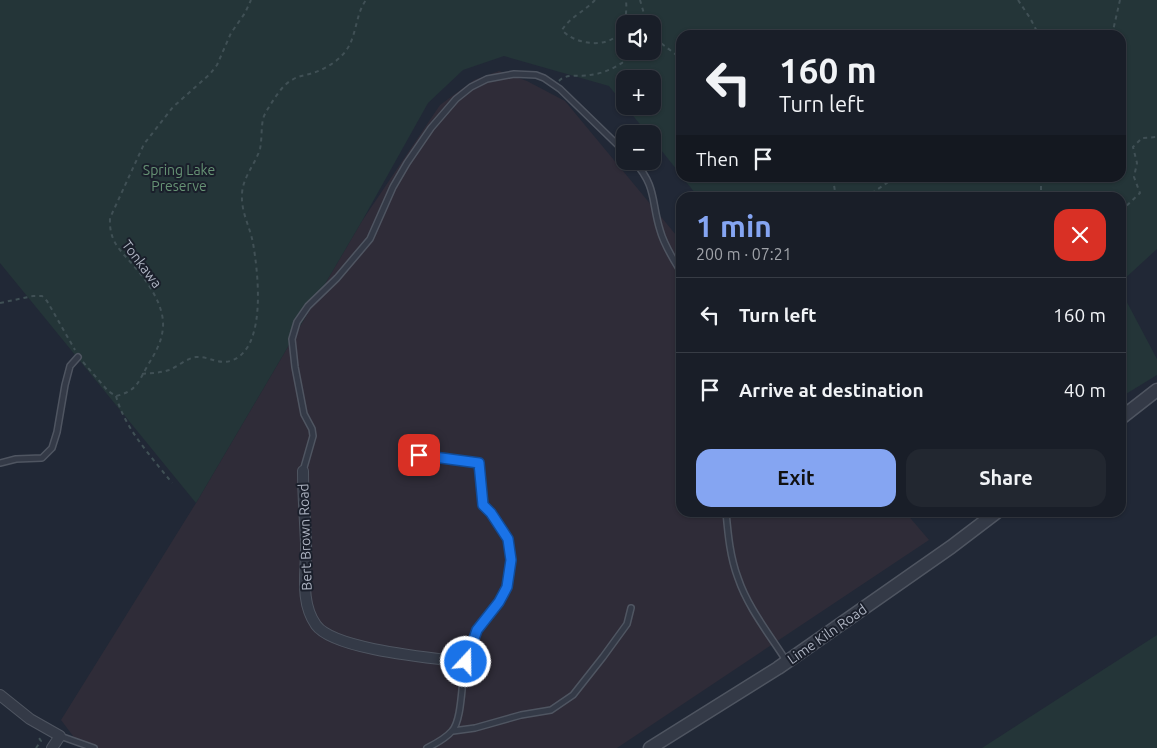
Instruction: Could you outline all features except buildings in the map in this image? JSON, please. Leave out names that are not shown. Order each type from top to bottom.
[{"type":"street","points":[[1126,414],[1157,390]]},
{"type":"street","name":"Bert Brown Road","points":[[303,470],[306,544],[305,588],[307,606],[316,625],[324,632],[337,638],[364,647],[401,654],[466,662]]},
{"type":"street","name":"Lime Kiln Road","points":[[650,748],[788,662],[951,548],[991,517]]},
{"type":"street","points":[[0,695],[30,718],[60,736],[52,748]]},
{"type":"lane","points":[[303,470],[313,436],[312,429],[304,414],[300,396],[292,339],[297,322],[302,314],[338,278],[370,239],[393,187],[407,163],[431,128],[456,99],[482,81],[505,75],[536,76],[556,86],[616,143]]},
{"type":"lane","points":[[642,170],[654,199],[659,229],[676,262]]},
{"type":"lane","points":[[0,463],[16,459],[42,458],[52,448],[70,366],[78,357]]},
{"type":"lane","points":[[419,455],[480,464],[483,505],[491,513],[508,539],[511,560],[507,587],[499,602],[477,630],[466,662],[458,714],[453,730]]},
{"type":"lane","points":[[727,517],[730,549],[740,584],[756,613],[788,662]]},
{"type":"lane","points":[[427,748],[453,730],[475,728],[521,715],[551,710],[573,695],[604,657],[627,624],[632,608]]},
{"type":"lane","points":[[60,736],[94,748]]},
{"type":"path","name":"Tonkawa","points":[[116,396],[128,393],[135,386],[158,348],[163,333],[163,321],[159,304],[143,276],[114,244],[109,230],[110,218],[144,144],[173,107],[210,74],[217,65],[232,33],[246,13],[251,0]]},
{"type":"path","points":[[142,374],[169,370],[195,357],[220,362],[234,360],[245,350],[255,329],[258,289],[252,242],[244,213],[242,195],[244,184],[260,150],[264,119],[273,101],[290,80],[330,66],[345,52],[353,38],[362,6],[366,0]]},
{"type":"path","points":[[595,0],[586,10],[567,21],[562,30],[567,36],[580,42],[593,43],[618,35],[627,10],[626,0]]},
{"type":"path","points":[[640,0],[644,15]]},
{"type":"path","points":[[1018,0],[1036,30]]},
{"type":"path","points":[[1113,30],[1120,0]]},
{"type":"path","points":[[661,43],[676,55]]},
{"type":"path","points":[[556,86],[561,78],[591,75],[609,70],[628,60]]},
{"type":"path","points":[[1126,206],[1140,193],[1134,178],[1137,163],[1133,146],[1142,138],[1157,136]]},
{"type":"path","points":[[873,192],[888,182]]},
{"type":"path","points":[[0,303],[33,296],[42,296],[47,301],[78,357],[108,391],[116,396],[120,410],[138,440],[172,483]]},
{"type":"shaded area","points":[[499,71],[527,81],[565,101],[616,163],[616,170],[622,170],[676,235],[676,517],[909,517],[929,540],[617,748],[82,748],[61,720],[196,503],[362,221],[440,105],[474,80]]},
{"type":"green space","name":"Spring Lake Preserve","points":[[0,0],[1157,0],[1157,249],[1126,277],[1126,192],[694,192],[686,182],[1126,182],[1126,30],[676,30],[676,169],[661,150],[661,125],[641,125],[632,115],[661,115],[661,70],[616,70],[616,95],[609,86],[504,56],[463,70],[428,103],[362,221],[196,503],[0,263]]},
{"type":"green space","points":[[1126,300],[1157,359],[1157,375],[1126,394]]},
{"type":"green space","points":[[1157,635],[1157,748],[982,748]]},
{"type":"route","points":[[419,455],[479,463],[483,505],[491,513],[508,539],[511,560],[507,587],[499,602],[477,630],[466,662]]}]
